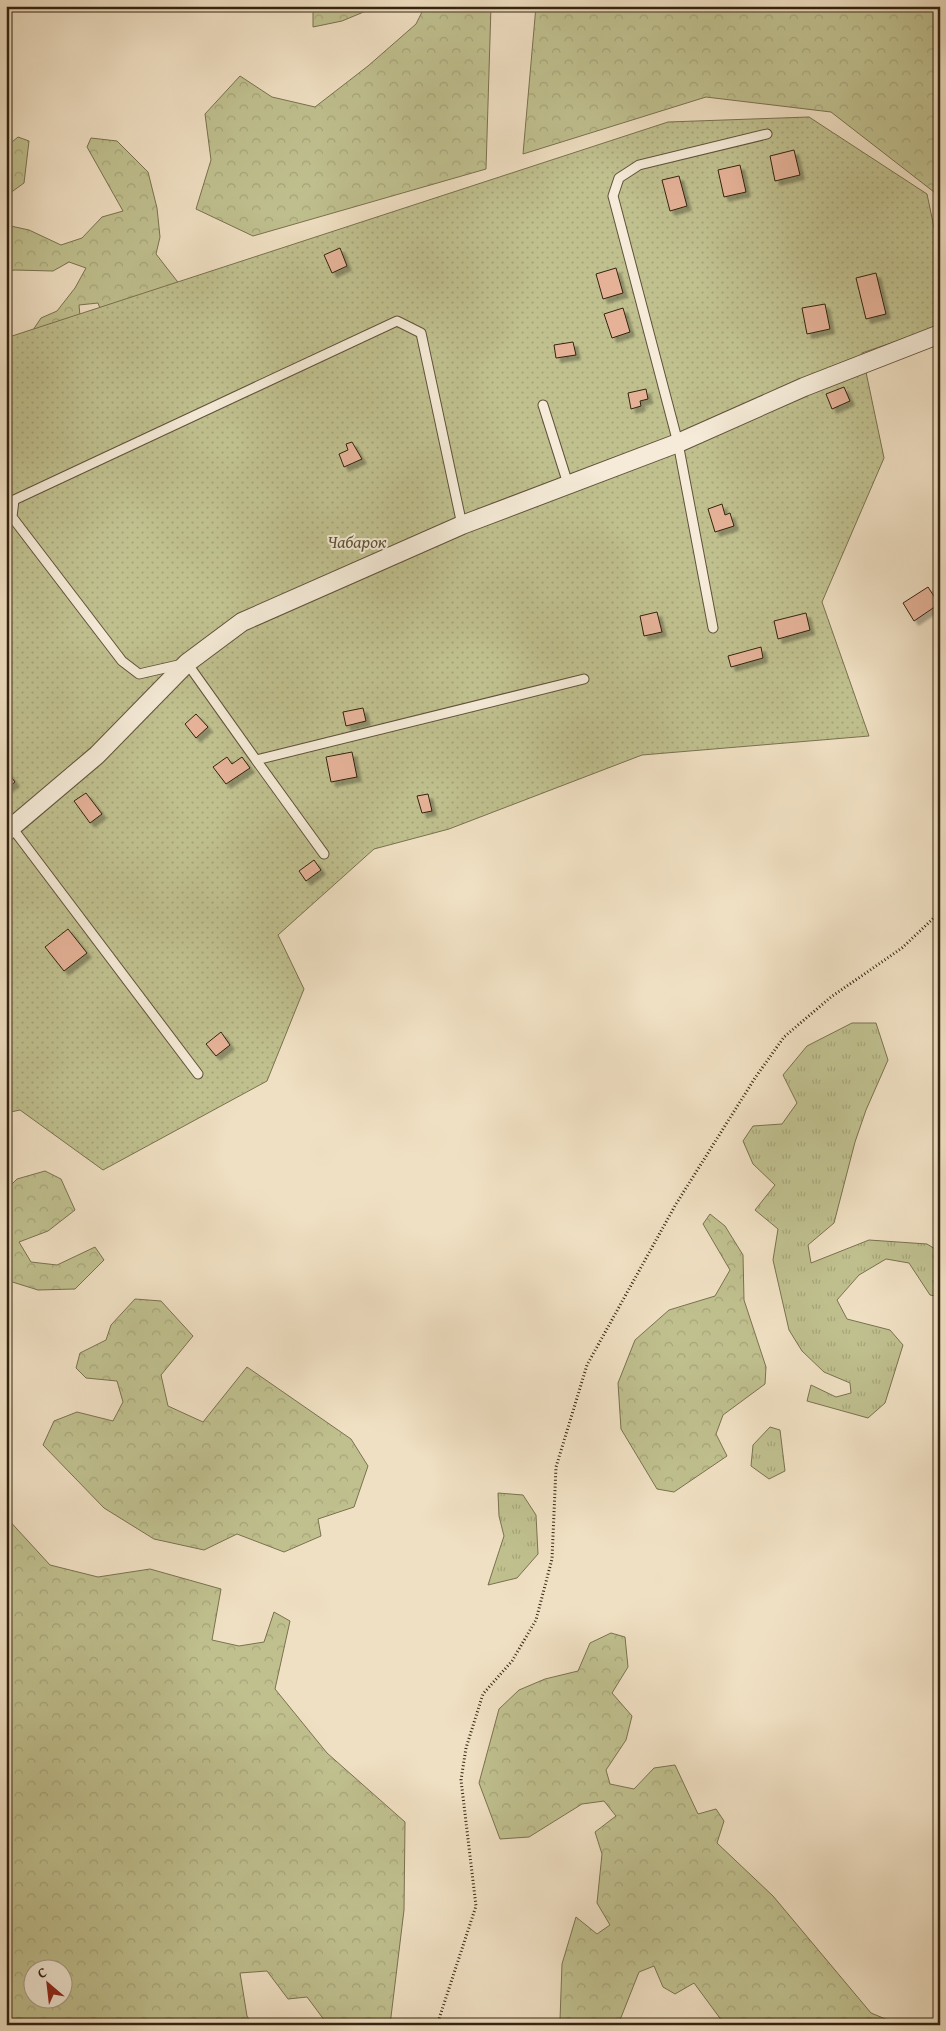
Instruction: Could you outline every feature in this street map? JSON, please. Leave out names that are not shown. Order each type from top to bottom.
[{"type":"street","points":[[8,827],[97,755],[188,663],[242,622],[462,525],[678,443],[804,387],[940,334]]},
{"type":"lane","points":[[713,628],[678,443],[614,196],[620,178],[639,165],[767,134]]},
{"type":"lane","points":[[324,854],[188,663],[139,674],[122,661],[12,516],[14,500],[397,321],[421,333],[462,525]]},
{"type":"lane","points":[[543,405],[568,484]]},
{"type":"lane","points":[[256,760],[584,679]]},
{"type":"lane","points":[[8,827],[198,1074]]},
{"type":"path","points":[[437,2025],[476,1906],[461,1780],[466,1748],[483,1694],[512,1662],[536,1620],[552,1558],[556,1467],[588,1365],[676,1204],[755,1078],[784,1037],[832,997],[902,948],[940,912]]},
{"type":"green space","points":[[313,6],[378,6],[342,21],[313,27]]},
{"type":"green space","points":[[425,6],[491,6],[486,169],[253,236],[196,209],[211,160],[205,114],[240,76],[272,97],[315,107],[368,66],[416,24]]},
{"type":"green space","points":[[536,6],[940,6],[940,221],[934,192],[831,112],[706,97],[523,154]]},
{"type":"green space","name":"Чабарок","points":[[809,117],[927,194],[940,256],[940,326],[862,353],[884,458],[822,602],[869,736],[642,755],[449,829],[374,849],[278,935],[304,989],[267,1081],[103,1170],[20,1110],[6,1113],[6,338],[668,122]]},
{"type":"green space","points":[[18,137],[29,141],[24,183],[6,196],[6,147]]},
{"type":"green space","points":[[91,138],[117,141],[148,172],[157,208],[160,237],[156,254],[184,290],[105,322],[98,303],[79,305],[81,327],[27,339],[41,318],[57,311],[75,288],[86,268],[69,262],[53,271],[14,270],[6,273],[6,225],[29,230],[61,245],[82,238],[102,217],[123,211],[87,147]]},
{"type":"green space","points":[[852,1023],[876,1023],[888,1060],[866,1110],[855,1142],[834,1223],[808,1245],[811,1263],[869,1240],[927,1244],[940,1252],[940,1297],[930,1295],[909,1263],[886,1259],[859,1275],[837,1300],[847,1319],[890,1330],[903,1345],[885,1403],[868,1418],[807,1401],[811,1385],[836,1397],[851,1393],[850,1383],[824,1372],[802,1351],[789,1330],[773,1260],[778,1229],[755,1210],[775,1185],[753,1164],[743,1141],[753,1126],[782,1124],[797,1103],[783,1075],[807,1046]]},
{"type":"green space","points":[[45,1171],[61,1179],[75,1210],[48,1231],[19,1242],[31,1262],[57,1265],[95,1247],[104,1260],[75,1289],[38,1290],[6,1280],[6,1190],[17,1179]]},
{"type":"green space","points":[[710,1214],[725,1226],[743,1255],[744,1300],[766,1367],[765,1384],[723,1415],[716,1434],[727,1456],[674,1492],[657,1489],[621,1429],[618,1383],[635,1340],[669,1310],[715,1296],[730,1270],[703,1224]]},
{"type":"green space","points":[[135,1299],[161,1301],[193,1336],[161,1375],[168,1406],[203,1422],[247,1367],[351,1439],[368,1466],[354,1507],[318,1519],[321,1536],[284,1552],[237,1534],[204,1550],[154,1539],[104,1508],[43,1445],[54,1421],[77,1412],[113,1421],[123,1402],[117,1381],[86,1378],[76,1368],[80,1353],[106,1340],[111,1325]]},
{"type":"green space","points":[[770,1427],[780,1430],[785,1471],[769,1479],[751,1466],[753,1445]]},
{"type":"green space","points":[[498,1493],[523,1495],[536,1515],[538,1554],[517,1578],[488,1585],[504,1536],[499,1516]]},
{"type":"green space","points":[[6,1517],[50,1565],[98,1577],[150,1569],[221,1589],[212,1640],[239,1646],[264,1642],[274,1612],[290,1621],[275,1689],[327,1753],[405,1822],[404,1910],[390,2025],[328,2025],[307,1997],[288,1999],[267,1971],[240,1973],[247,2016],[252,2025],[6,2025]]},
{"type":"green space","points":[[611,1633],[625,1637],[628,1667],[612,1693],[632,1716],[626,1740],[606,1770],[610,1784],[634,1789],[654,1768],[675,1765],[698,1814],[716,1809],[724,1821],[717,1843],[773,1896],[871,2013],[900,2025],[725,2025],[694,1983],[675,1994],[663,1987],[654,1966],[639,1972],[618,2025],[556,2025],[560,2020],[562,1964],[576,1917],[597,1934],[610,1925],[597,1903],[602,1854],[595,1832],[616,1816],[604,1801],[582,1804],[529,1837],[500,1839],[479,1783],[499,1709],[519,1690],[545,1679],[578,1671],[590,1643]]},
{"type":"building","points":[[794,150],[800,175],[775,181],[770,156]]},
{"type":"building","points":[[740,165],[746,192],[724,197],[718,170]]},
{"type":"building","points":[[679,176],[687,206],[670,211],[662,180]]},
{"type":"building","points":[[340,248],[347,266],[332,273],[324,255]]},
{"type":"building","points":[[616,268],[623,293],[603,299],[596,274]]},
{"type":"building","points":[[876,273],[886,314],[866,319],[856,278]]},
{"type":"building","points":[[825,304],[830,329],[807,334],[802,308]]},
{"type":"building","points":[[623,308],[630,332],[612,338],[604,314]]},
{"type":"building","points":[[573,342],[576,355],[556,358],[554,345]]},
{"type":"building","points":[[844,387],[850,401],[832,409],[826,394]]},
{"type":"building","points":[[646,389],[648,399],[640,401],[641,406],[631,409],[628,393]]},
{"type":"building","points":[[352,442],[362,459],[344,467],[339,454],[348,450],[346,444]]},
{"type":"building","points":[[722,504],[725,515],[730,513],[734,526],[715,532],[708,509]]},
{"type":"building","points":[[928,587],[939,604],[914,621],[903,603]]},
{"type":"building","points":[[657,612],[662,632],[644,636],[640,616]]},
{"type":"building","points":[[806,613],[810,630],[778,639],[774,621]]},
{"type":"building","points":[[761,647],[763,658],[731,667],[728,656]]},
{"type":"building","points":[[363,708],[366,721],[346,726],[343,712]]},
{"type":"building","points":[[196,714],[208,727],[196,738],[185,724]]},
{"type":"building","points":[[352,752],[357,777],[331,782],[326,757]]},
{"type":"building","points":[[227,757],[232,764],[242,757],[250,768],[226,784],[213,767]]},
{"type":"building","points":[[6,770],[15,782],[6,789]]},
{"type":"building","points":[[86,793],[102,814],[90,823],[74,801]]},
{"type":"building","points":[[428,794],[432,811],[422,813],[417,796]]},
{"type":"building","points":[[314,860],[321,870],[306,881],[299,871]]},
{"type":"building","points":[[68,929],[87,953],[64,971],[45,947]]},
{"type":"building","points":[[221,1032],[230,1045],[216,1056],[206,1044]]},
{"type":"building","points":[[940,1231],[940,1244],[934,1240]]}]
